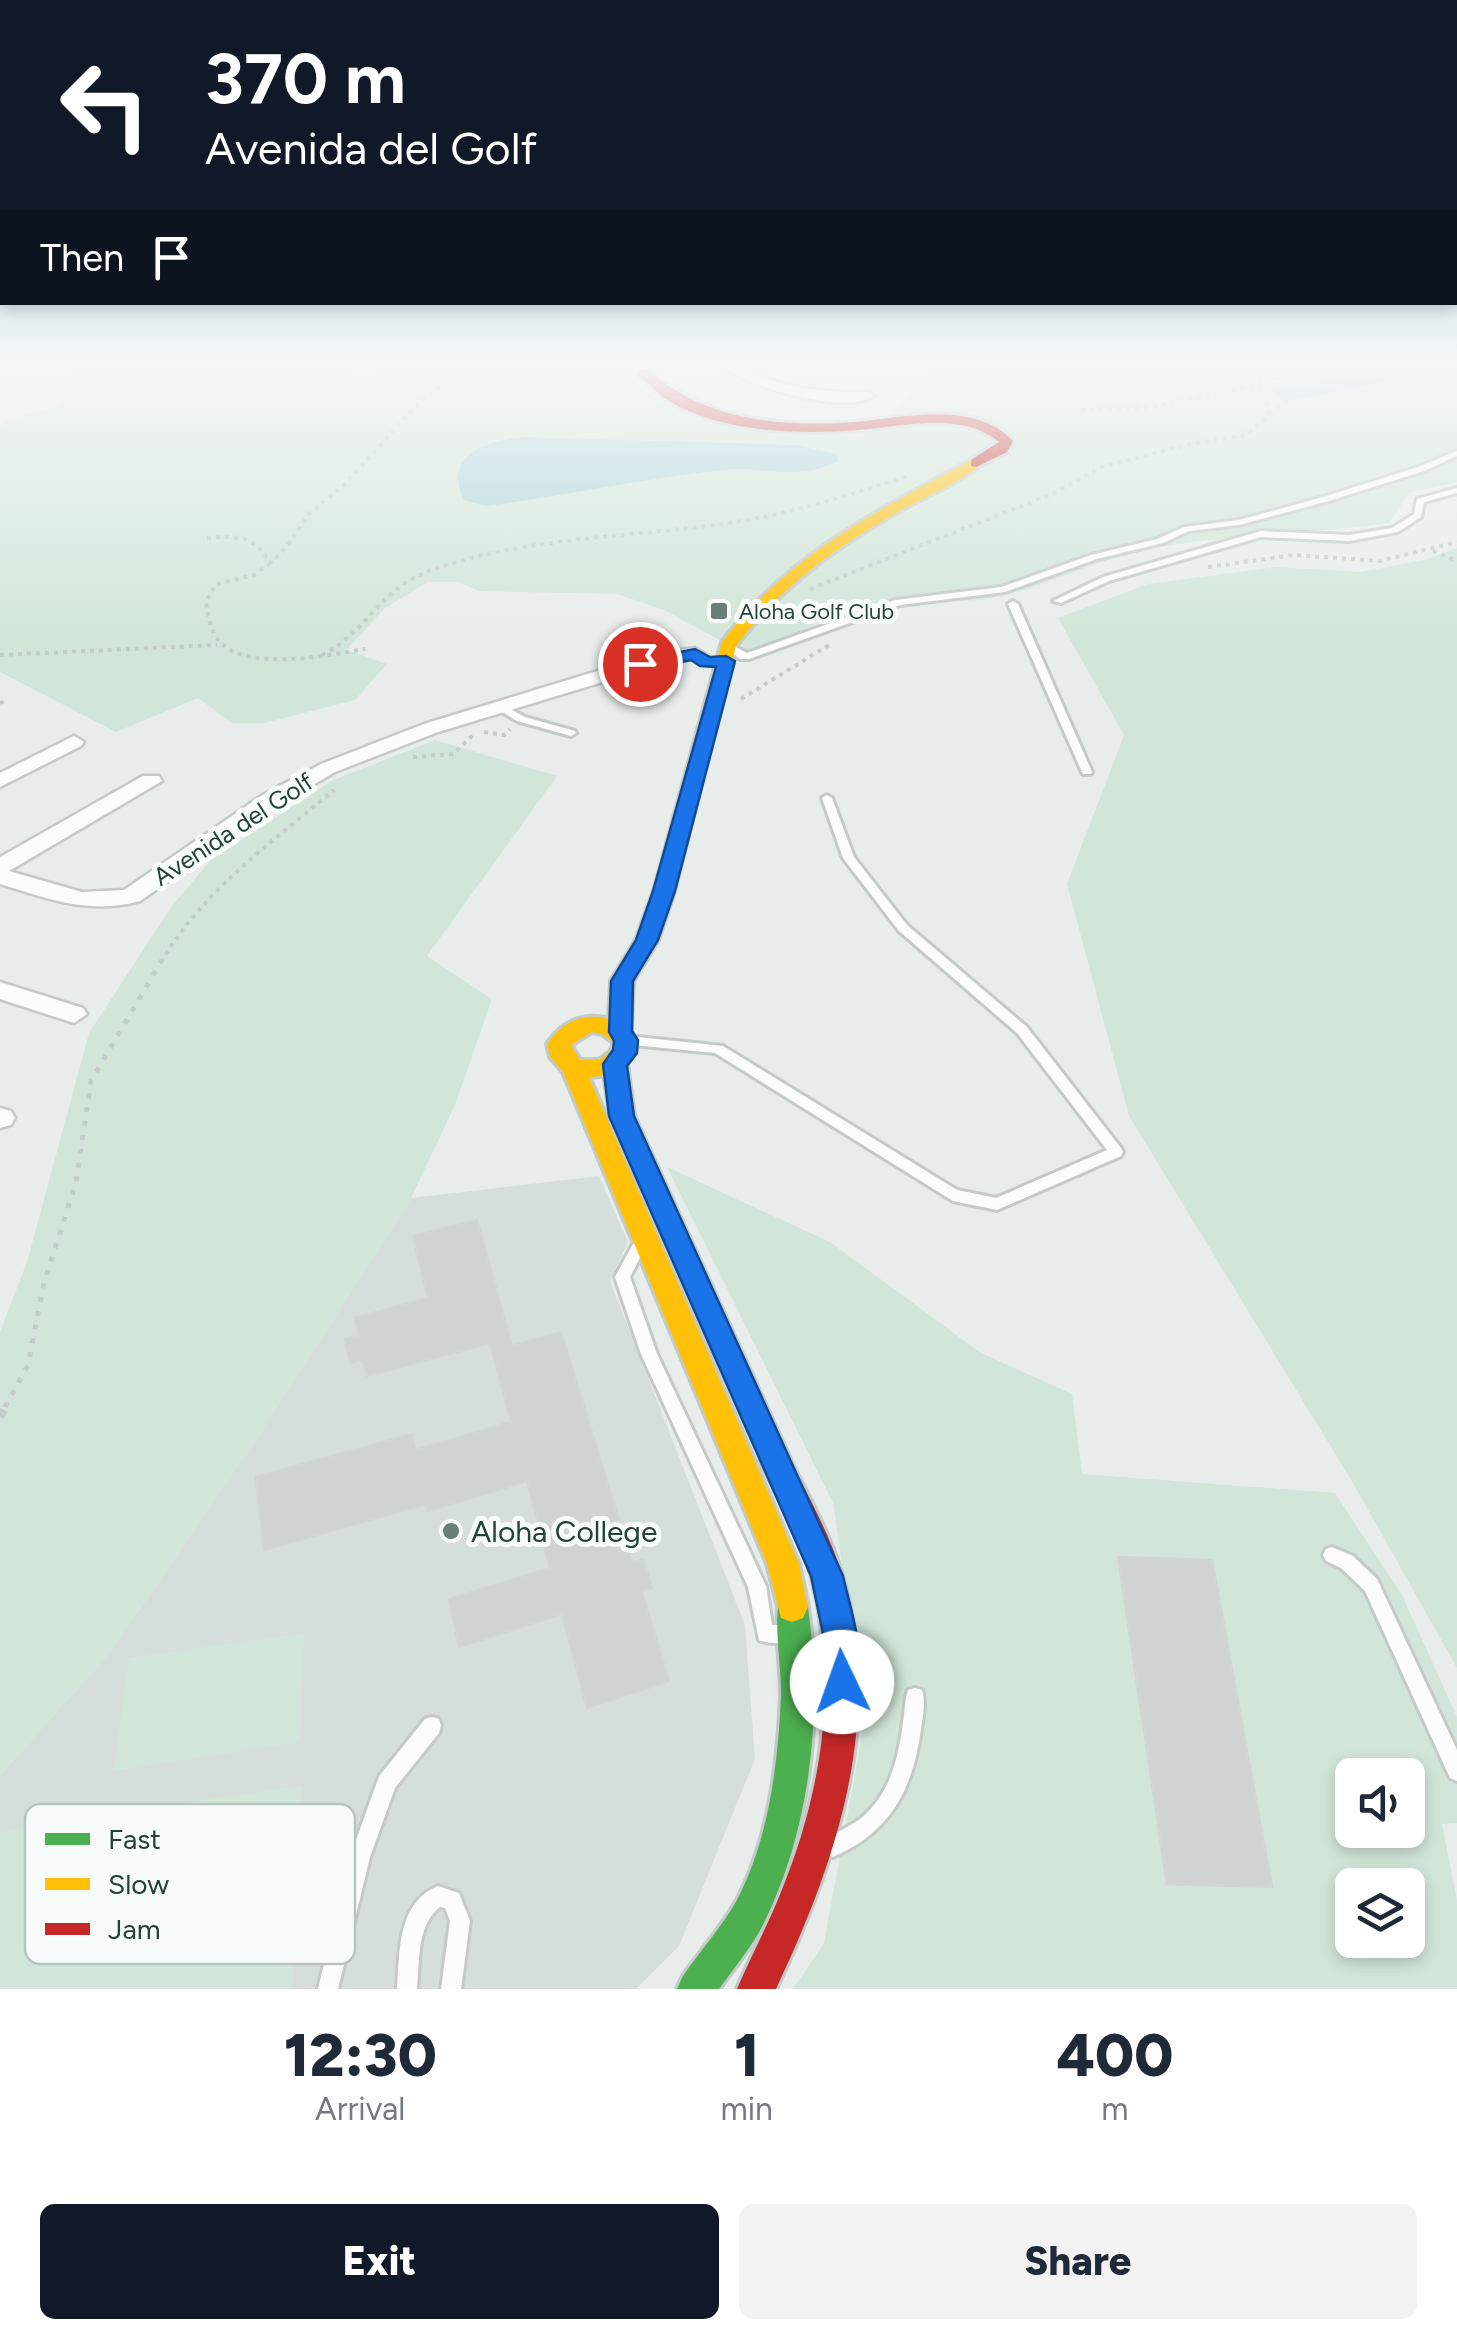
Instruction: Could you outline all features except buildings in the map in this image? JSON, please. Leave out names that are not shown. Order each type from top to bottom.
[{"type":"street","points":[[696,1989],[749,1913],[771,1855],[797,1735],[797,1633],[783,1564],[573,1067],[562,1057],[560,1044],[595,996],[622,981],[647,940],[664,891],[727,654],[739,624],[760,599],[806,561],[992,455]]},
{"type":"street","name":"Avenida del Golf","points":[[0,876],[86,901],[116,902],[132,896],[269,801],[328,768],[431,728],[512,714],[660,658],[695,654],[706,663],[727,654]]},
{"type":"street","points":[[0,781],[74,742]]},
{"type":"street","points":[[0,868],[152,781]]},
{"type":"street","points":[[573,1067],[602,1069],[615,1064],[625,1053],[622,981]]},
{"type":"street","points":[[0,990],[74,1014]]},
{"type":"street","points":[[567,1032],[596,1023],[623,1036]]},
{"type":"street","points":[[615,1064],[622,1116],[827,1576],[842,1648],[842,1718],[817,1854],[795,1913],[756,1989]]},
{"type":"lane","points":[[727,654],[744,657],[898,602],[1002,590],[1094,556],[1160,542],[1187,529],[1238,522],[1326,499],[1455,455]]},
{"type":"lane","points":[[1058,601],[1122,574],[1260,534],[1349,538],[1396,530],[1418,515],[1420,500],[1457,490]]},
{"type":"lane","points":[[1013,604],[1087,772]]},
{"type":"lane","points":[[512,714],[571,732]]},
{"type":"lane","points":[[623,1036],[718,1049],[953,1195],[997,1204],[1116,1152],[1022,1030],[904,928],[849,858],[827,798]]},
{"type":"lane","points":[[644,1238],[622,1277],[649,1354],[757,1586],[765,1634],[797,1633]]},
{"type":"lane","points":[[1332,1555],[1348,1562],[1371,1585],[1457,1771]]},
{"type":"lane","points":[[817,1854],[860,1834],[893,1800],[910,1750],[914,1697]]},
{"type":"lane","points":[[355,1878],[387,1782],[432,1726]]},
{"type":"lane","points":[[407,1989],[416,1920],[424,1904],[438,1896],[452,1900],[460,1912],[451,1989]]},
{"type":"lane","points":[[328,1989],[334,1964]]},
{"type":"path","points":[[365,649],[299,658],[250,656],[231,650],[218,640],[206,602],[215,585],[254,575],[287,548],[310,514],[346,484],[372,455]]},
{"type":"path","points":[[810,589],[1052,494],[1070,478],[1140,455]]},
{"type":"path","points":[[322,655],[342,646],[411,579],[475,556],[729,523],[854,494],[909,475]]},
{"type":"path","points":[[207,538],[248,536],[262,544],[270,563]]},
{"type":"path","points":[[1202,568],[1295,555],[1379,561],[1457,542]]},
{"type":"path","points":[[1431,550],[1457,561]]},
{"type":"path","points":[[712,717],[836,641]]},
{"type":"path","points":[[0,655],[217,645]]},
{"type":"path","points":[[398,759],[453,754],[470,737],[491,732],[504,735],[512,714]]},
{"type":"path","points":[[0,1417],[28,1365],[44,1283],[76,1182],[91,1081],[176,938],[236,871],[335,789]]},
{"type":"shaded area","name":"Aloha College","points":[[599,1176],[628,1242],[610,1281],[745,1625],[755,1759],[679,1946],[636,1989],[0,1989],[0,1775],[110,1652],[257,1438],[411,1198]]},
{"type":"green space","points":[[0,455],[1457,455],[1457,482],[1409,493],[1389,523],[1170,545],[1120,556],[986,599],[913,597],[885,601],[744,653],[664,610],[617,594],[479,591],[458,582],[428,582],[385,608],[347,650],[387,664],[355,700],[264,723],[232,723],[198,698],[116,732],[0,672]]},
{"type":"green space","points":[[1457,548],[1457,1668],[1353,1483],[1129,1116],[1067,884],[1124,735],[1058,618],[1148,584],[1275,567],[1360,572],[1424,560]]},
{"type":"green space","points":[[435,740],[557,776],[427,956],[492,999],[455,1105],[411,1198],[257,1438],[110,1652],[0,1775],[0,1332],[27,1262],[89,1033],[172,906],[211,860],[331,781]]},
{"type":"green space","points":[[667,1167],[830,1242],[981,1353],[1072,1394],[1082,1474],[1335,1493],[1402,1595],[1457,1717],[1457,1823],[1442,1824],[1457,1901],[1457,1989],[793,1989],[824,1943],[865,1719],[833,1503]]},
{"type":"green space","points":[[304,1633],[300,1742],[114,1771],[129,1658]]},
{"type":"green space","points":[[302,1785],[301,1804],[180,1804]]},
{"type":"green space","points":[[25,1828],[25,1964],[294,1964],[293,1989],[0,1989],[0,1832]]},
{"type":"water","points":[[469,455],[836,455],[838,461],[809,471],[724,470],[485,506],[464,500],[459,485],[463,461]]},
{"type":"traffic: fast","points":[[615,1064],[622,1116],[775,1459]]},
{"type":"traffic: fast","points":[[696,1989],[749,1914],[776,1845],[786,1805],[797,1722],[797,1642],[792,1607]]},
{"type":"traffic: slow","points":[[620,1031],[622,981],[647,940],[664,891],[728,646],[752,614],[808,562],[873,520],[976,463]]},
{"type":"traffic: slow","points":[[573,1067],[607,1066],[619,1058],[626,1041],[610,1028],[592,1024],[574,1030],[559,1044],[562,1057],[573,1067],[783,1564],[792,1607]]},
{"type":"traffic: jam","points":[[976,463],[991,455]]},
{"type":"traffic: jam","points":[[756,1989],[800,1892],[817,1841],[840,1736],[843,1683],[839,1630],[827,1577],[775,1459]]},
{"type":"place","name":"Aloha Golf Club","points":[[719,611]]},
{"type":"place","name":"Aloha College","points":[[451,1531]]},
{"type":"route","points":[[640,664],[695,654],[706,663],[726,661],[664,891],[647,940],[622,981],[620,1032],[626,1040],[625,1053],[615,1064],[622,1116],[827,1576],[842,1648],[842,1682]]}]
